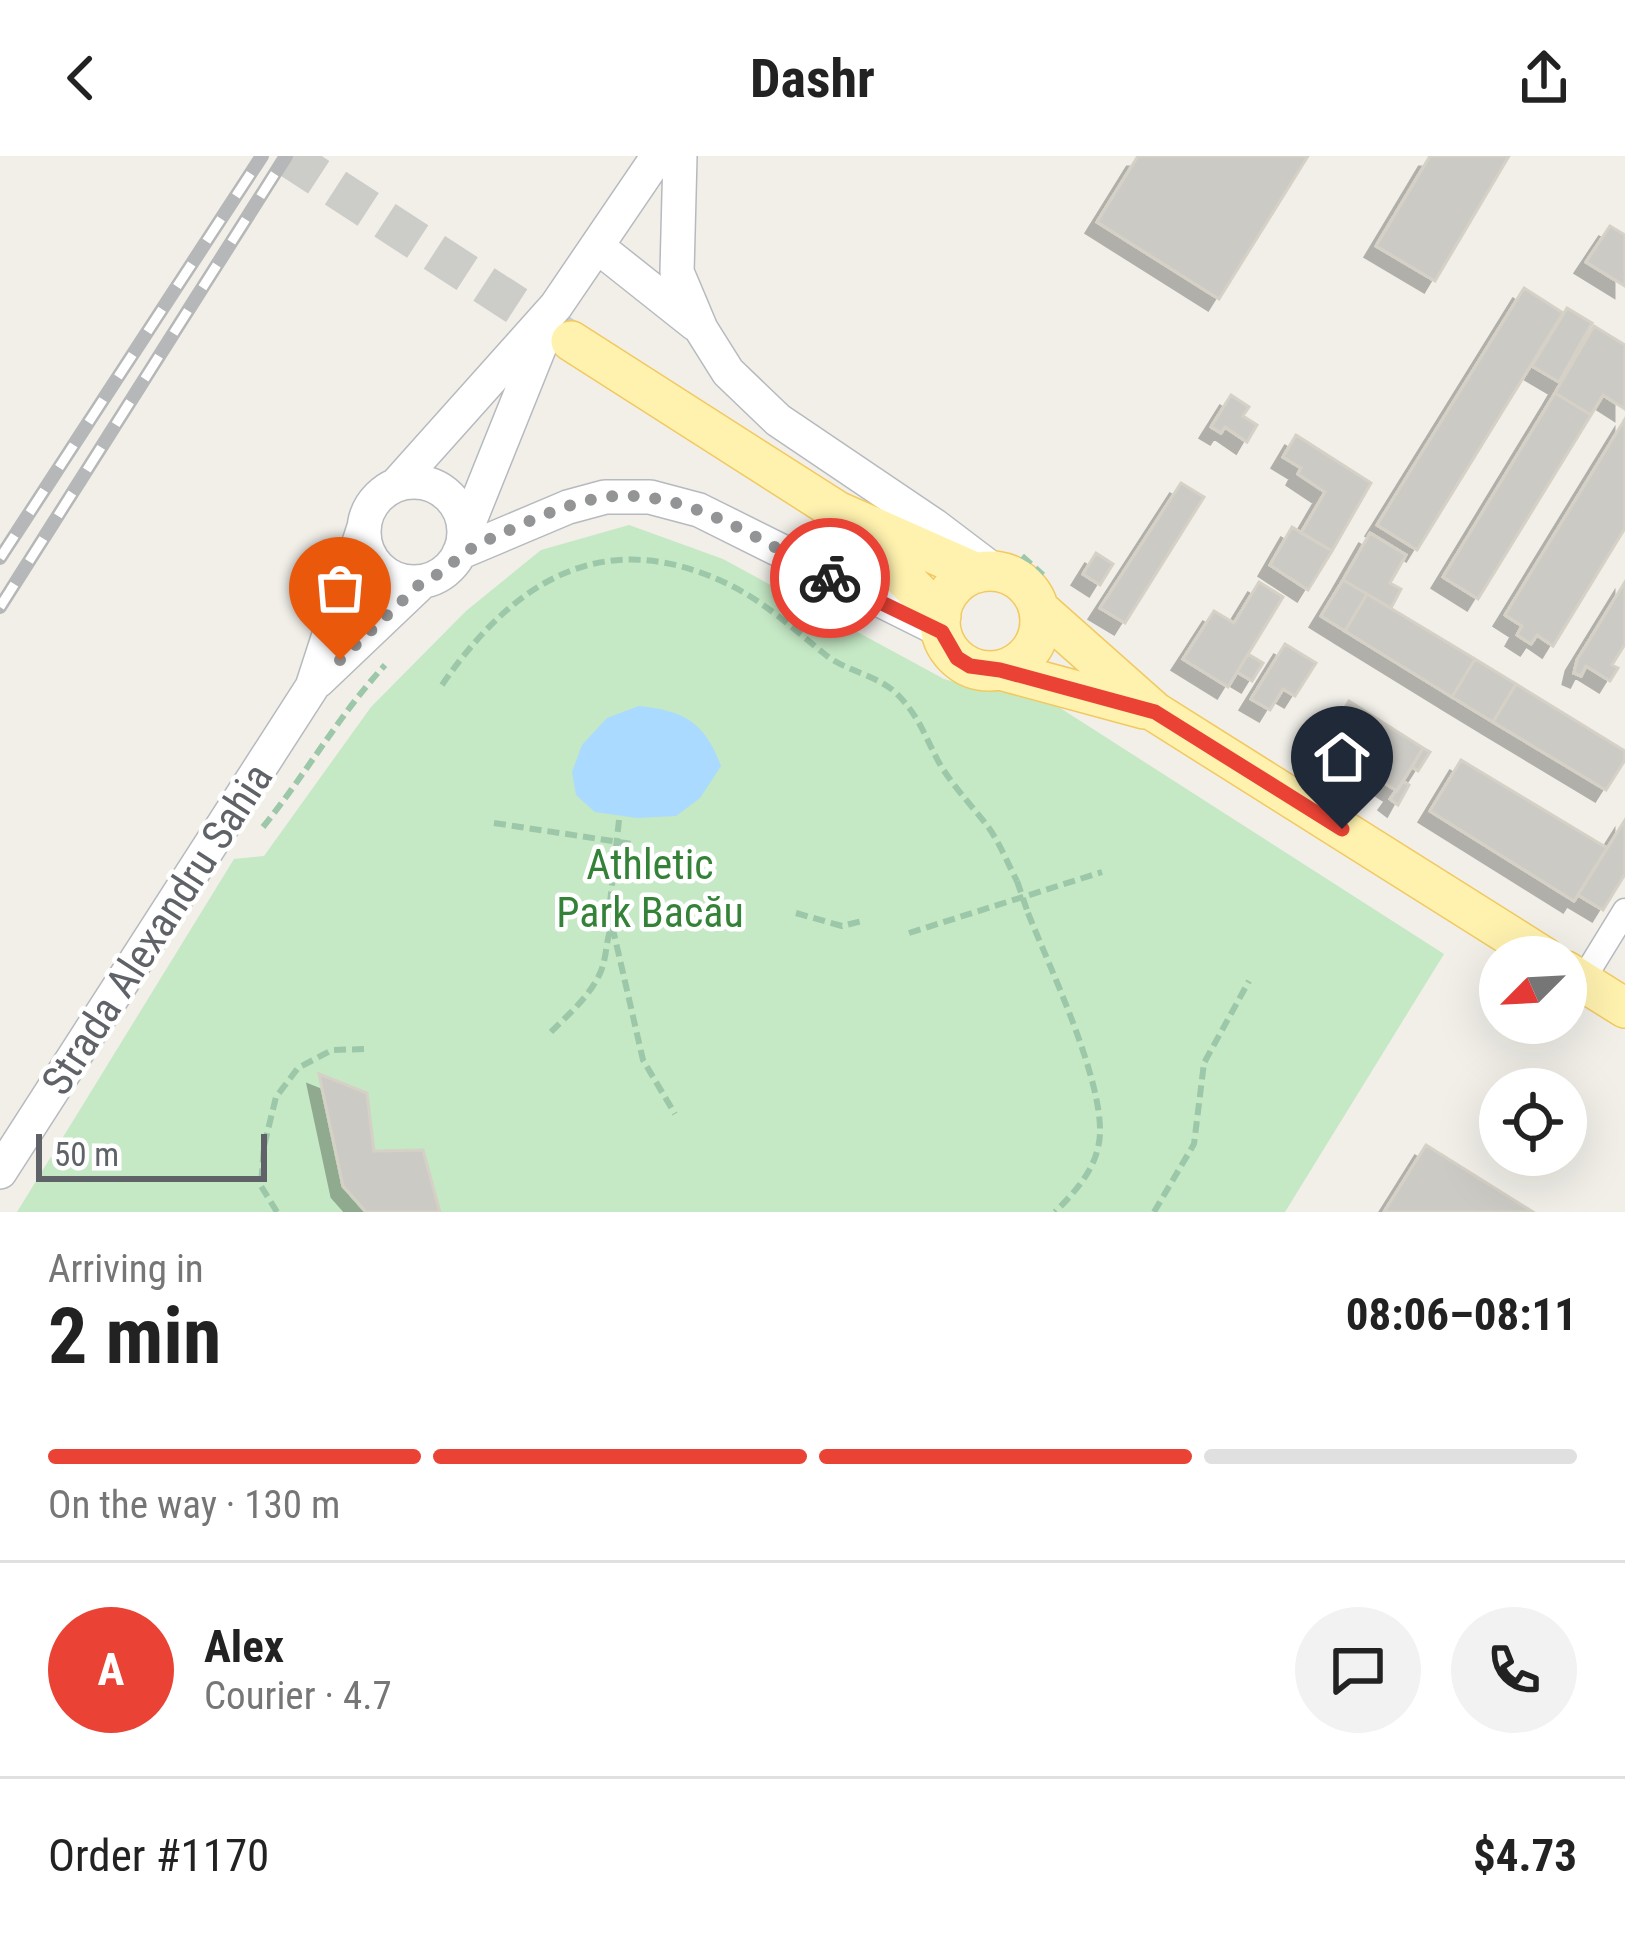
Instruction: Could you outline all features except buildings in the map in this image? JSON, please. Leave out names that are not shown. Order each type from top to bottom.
[{"type":"main road","points":[[563,323],[837,511],[941,624],[957,658],[984,670],[1000,670],[1155,712]]},
{"type":"main road","points":[[837,511],[993,563],[1041,592],[1155,712],[1511,936]]},
{"type":"main road","points":[[941,624],[952,589],[993,563]]},
{"type":"main road","points":[[1000,670],[1015,665],[1036,641],[1041,592]]},
{"type":"main road","points":[[1587,984],[1625,1008]]},
{"type":"street","points":[[563,323],[397,484],[378,496],[364,527],[365,545],[382,572],[404,582],[422,582],[440,575],[462,544],[598,247],[658,156]]},
{"type":"street","points":[[680,156],[677,272],[701,328],[728,372],[778,420],[993,563]]},
{"type":"street","points":[[598,247],[701,328]]},
{"type":"street","points":[[397,484],[413,482],[444,491],[455,503],[462,544]]},
{"type":"street","points":[[462,544],[605,497],[650,496],[699,510],[941,624]]},
{"type":"street","name":"Strada Alexandru Sahia","points":[[312,686],[364,527]]},
{"type":"street","name":"Strada Alexandru Sahia","points":[[0,1172],[312,686],[422,582]]},
{"type":"street","points":[[1587,959],[1625,910]]},
{"type":"path","points":[[442,685],[490,623],[525,592],[621,557],[671,562],[731,586],[833,660],[895,691],[925,728],[939,763],[989,828],[1017,880],[1095,1086],[1100,1136],[1085,1182],[1055,1212]]},
{"type":"path","points":[[993,563],[1041,592]]},
{"type":"path","points":[[218,834],[244,850],[387,663]]},
{"type":"path","points":[[620,820],[609,912],[643,1060],[675,1114]]},
{"type":"path","points":[[494,823],[632,844]]},
{"type":"path","points":[[909,933],[1102,872]]},
{"type":"path","points":[[796,913],[842,926],[862,921]]},
{"type":"path","points":[[551,1032],[602,970],[612,924],[620,916]]},
{"type":"path","points":[[1154,1212],[1194,1144],[1204,1063],[1250,981]]},
{"type":"path","points":[[277,1212],[262,1186],[264,1146],[276,1097],[298,1068],[332,1050],[365,1049]]},
{"type":"green space","name":"Athletic Park Bacău","points":[[629,525],[723,559],[944,679],[984,690],[1043,697],[1444,954],[1285,1212],[17,1212],[234,859],[264,856],[371,707],[466,611],[541,550]]},
{"type":"water","points":[[639,706],[691,721],[721,766],[700,798],[676,816],[637,818],[595,812],[576,795],[572,772],[582,745],[607,718]]},
{"type":"tunnel","points":[[286,156],[571,341]]},
{"type":"railway","points":[[0,558],[262,156]]},
{"type":"railway","points":[[0,607],[286,156]]},
{"type":"way so far","points":[[340,660],[422,582],[440,575],[460,553],[568,507],[605,497],[650,496],[699,510],[830,578]]},
{"type":"route","points":[[830,578],[942,632],[947,646],[970,666],[1155,712],[1342,829]]}]
